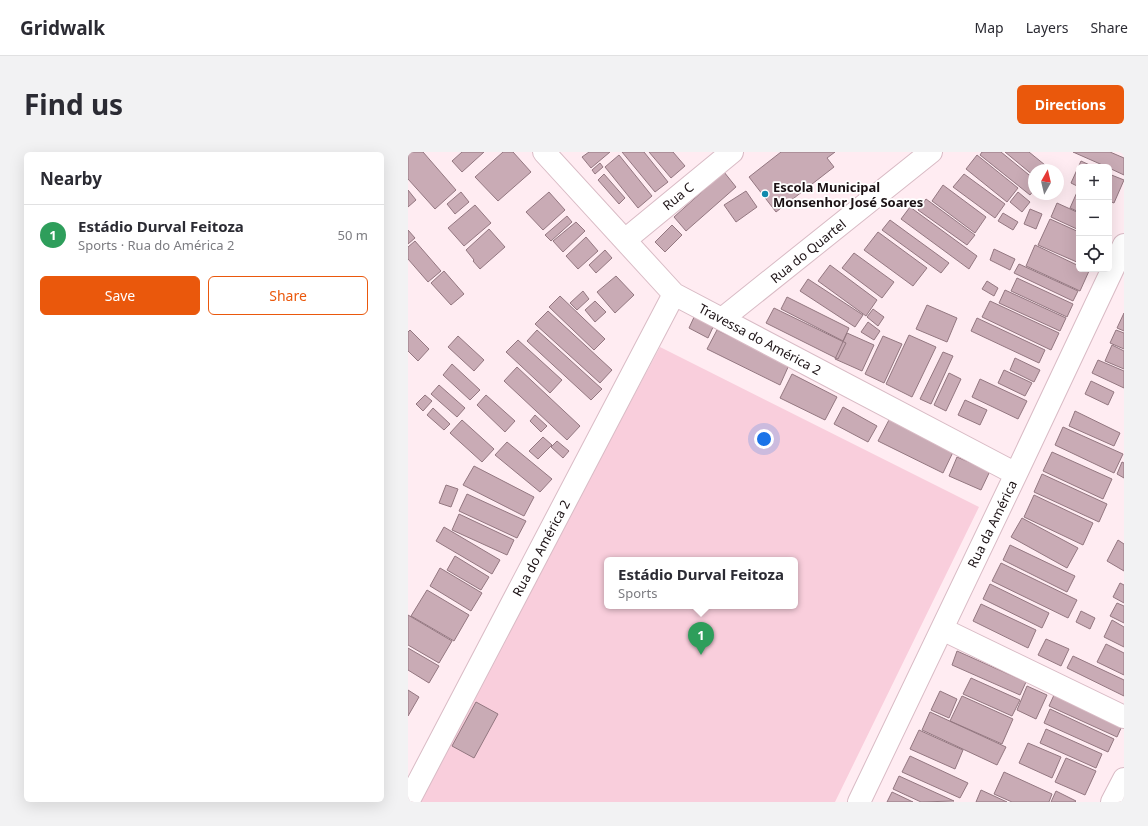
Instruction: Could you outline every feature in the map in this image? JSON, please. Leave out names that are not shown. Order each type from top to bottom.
[{"type":"street","name":"Travessa do América 2","points":[[544,152],[674,294],[1016,474]]},
{"type":"street","name":"Rua C","points":[[625,240],[732,152]]},
{"type":"street","name":"Rua do Quartel","points":[[722,319],[931,152]]},
{"type":"street","name":"Rua da América","points":[[859,802],[1124,245]]},
{"type":"street","name":"Rua do América 2","points":[[408,802],[674,294]]},
{"type":"street","points":[[942,629],[1124,717]]},
{"type":"street","points":[[1112,802],[1124,779]]},
{"type":"shaded area","points":[[660,347],[979,507],[835,802],[416,802]]},
{"type":"building","points":[[408,152],[423,152],[456,190],[435,209],[408,179]]},
{"type":"building","points":[[462,152],[484,152],[462,172],[452,161]]},
{"type":"building","points":[[503,152],[513,152],[531,172],[498,201],[475,177]]},
{"type":"building","points":[[589,152],[610,152],[591,168],[582,157]]},
{"type":"building","points":[[622,152],[644,152],[668,182],[655,192]]},
{"type":"building","points":[[649,152],[673,152],[685,166],[671,178]]},
{"type":"building","points":[[781,152],[835,152],[827,158],[834,167],[776,212],[749,177]]},
{"type":"building","points":[[982,152],[1001,152],[1028,174],[1028,193],[980,155]]},
{"type":"building","points":[[1005,152],[1029,152],[1044,164],[1028,164],[1028,171]]},
{"type":"building","points":[[1073,152],[1110,152],[1124,158],[1124,175],[1112,169],[1112,164],[1100,164]]},
{"type":"building","points":[[619,155],[652,196],[638,208],[605,167]]},
{"type":"building","points":[[977,155],[1018,188],[1007,202],[966,169]]},
{"type":"building","points":[[1081,161],[1088,164],[1080,164]]},
{"type":"building","points":[[600,163],[603,167],[595,174],[592,170]]},
{"type":"building","points":[[724,172],[736,187],[686,231],[674,217]]},
{"type":"building","points":[[1076,172],[1076,186],[1071,183]]},
{"type":"building","points":[[604,174],[625,198],[619,204],[598,180]]},
{"type":"building","points":[[964,174],[1005,204],[995,218],[953,187]]},
{"type":"building","points":[[1112,175],[1124,180],[1114,203],[1112,202]]},
{"type":"building","points":[[943,185],[986,217],[975,233],[932,201]]},
{"type":"building","points":[[408,190],[416,200],[408,207]]},
{"type":"building","points":[[746,191],[757,207],[736,222],[724,205]]},
{"type":"building","points":[[461,192],[469,202],[455,214],[447,204]]},
{"type":"building","points":[[549,192],[565,210],[543,230],[526,212]]},
{"type":"building","points":[[1018,192],[1030,202],[1022,212],[1010,202]]},
{"type":"building","points":[[1076,194],[1076,211],[1070,208]]},
{"type":"building","points":[[926,199],[975,235],[967,245],[918,210]]},
{"type":"building","points":[[1057,203],[1076,212],[1076,229],[1051,217]]},
{"type":"building","points":[[475,205],[491,223],[464,246],[448,228]]},
{"type":"building","points":[[910,207],[977,256],[969,269],[901,219]]},
{"type":"building","points":[[1030,209],[1042,214],[1036,229],[1024,224]]},
{"type":"building","points":[[1003,213],[1018,222],[1013,230],[998,221]]},
{"type":"building","points":[[567,216],[572,222],[551,241],[545,235]]},
{"type":"building","points":[[1050,219],[1076,231],[1076,262],[1038,245]]},
{"type":"building","points":[[890,220],[949,263],[941,273],[882,230]]},
{"type":"building","points":[[576,222],[585,231],[563,252],[553,241]]},
{"type":"building","points":[[672,225],[682,235],[665,252],[655,242]]},
{"type":"building","points":[[489,229],[505,247],[480,269],[466,250]]},
{"type":"building","points":[[408,230],[415,238],[408,244]]},
{"type":"building","points":[[878,232],[927,268],[913,286],[864,250]]},
{"type":"building","points":[[586,237],[598,251],[578,269],[566,256]]},
{"type":"building","points":[[415,241],[441,271],[428,282],[408,259],[408,247]]},
{"type":"building","points":[[1035,245],[1076,265],[1076,272],[1089,272],[1080,291],[1026,266]]},
{"type":"building","points":[[994,249],[1015,259],[1010,270],[990,260]]},
{"type":"building","points":[[605,250],[612,258],[596,273],[589,265]]},
{"type":"building","points":[[854,253],[894,282],[882,298],[842,268]]},
{"type":"building","points":[[1019,264],[1078,291],[1073,301],[1014,273]]},
{"type":"building","points":[[830,265],[877,300],[866,316],[818,281]]},
{"type":"building","points":[[444,271],[464,294],[451,305],[431,283]]},
{"type":"building","points":[[616,276],[634,295],[615,313],[597,292]]},
{"type":"building","points":[[1017,278],[1073,304],[1067,317],[1011,291]]},
{"type":"building","points":[[808,279],[863,315],[855,327],[800,291]]},
{"type":"building","points":[[987,281],[998,288],[994,296],[982,289]]},
{"type":"building","points":[[1005,290],[1066,318],[1060,331],[999,303]]},
{"type":"building","points":[[583,291],[589,299],[577,310],[570,303]]},
{"type":"building","points":[[560,296],[605,339],[594,350],[549,307]]},
{"type":"building","points":[[787,297],[849,328],[843,341],[781,309]]},
{"type":"building","points":[[595,301],[606,312],[595,322],[585,310]]},
{"type":"building","points":[[990,301],[1059,333],[1051,350],[982,317]]},
{"type":"building","points":[[927,305],[957,318],[947,342],[916,329]]},
{"type":"building","points":[[774,308],[846,343],[838,359],[766,323]]},
{"type":"building","points":[[873,309],[884,317],[878,326],[867,317]]},
{"type":"building","points":[[548,311],[612,370],[600,383],[535,324]]},
{"type":"building","points":[[1124,313],[1124,331],[1117,328]]},
{"type":"building","points":[[695,315],[714,325],[708,338],[689,328]]},
{"type":"building","points":[[977,318],[1045,350],[1039,363],[971,331]]},
{"type":"building","points":[[868,322],[880,331],[874,340],[861,332]]},
{"type":"building","points":[[410,330],[429,349],[418,361],[408,351],[408,332]]},
{"type":"building","points":[[537,330],[602,389],[591,400],[527,341]]},
{"type":"building","points":[[717,330],[789,365],[780,385],[707,349]]},
{"type":"building","points":[[1116,330],[1124,333],[1124,349],[1110,343]]},
{"type":"building","points":[[847,333],[874,345],[862,371],[835,359]]},
{"type":"building","points":[[909,335],[936,347],[912,397],[886,384]]},
{"type":"building","points":[[458,336],[484,360],[474,371],[448,347]]},
{"type":"building","points":[[883,336],[902,344],[884,383],[865,374]]},
{"type":"building","points":[[518,340],[562,380],[550,393],[506,352]]},
{"type":"building","points":[[1112,345],[1124,351],[1124,369],[1105,361]]},
{"type":"building","points":[[943,352],[953,356],[931,404],[920,399]]},
{"type":"building","points":[[1015,358],[1040,370],[1034,382],[1010,370]]},
{"type":"building","points":[[1098,360],[1124,371],[1124,388],[1092,373]]},
{"type":"building","points":[[452,364],[480,390],[470,400],[443,375]]},
{"type":"building","points":[[517,367],[580,426],[567,440],[504,381]]},
{"type":"building","points":[[1004,370],[1032,383],[1025,396],[998,383]]},
{"type":"building","points":[[949,373],[961,379],[946,411],[934,405]]},
{"type":"building","points":[[792,374],[837,397],[825,420],[780,398]]},
{"type":"building","points":[[980,379],[1027,401],[1018,419],[972,397]]},
{"type":"building","points":[[1091,381],[1114,392],[1108,405],[1085,394]]},
{"type":"building","points":[[439,385],[465,408],[457,417],[431,394]]},
{"type":"building","points":[[425,395],[432,401],[423,411],[416,404]]},
{"type":"building","points":[[486,395],[515,421],[505,432],[477,405]]},
{"type":"building","points":[[965,400],[987,410],[980,425],[958,415]]},
{"type":"building","points":[[843,407],[877,426],[868,442],[834,424]]},
{"type":"building","points":[[433,408],[450,424],[444,430],[427,415]]},
{"type":"building","points":[[1075,411],[1120,433],[1114,446],[1069,426]]},
{"type":"building","points":[[535,415],[547,426],[541,432],[530,421]]},
{"type":"building","points":[[890,418],[954,450],[943,473],[878,441]]},
{"type":"building","points":[[462,420],[494,449],[482,462],[450,433]]},
{"type":"building","points":[[1063,427],[1123,454],[1114,473],[1055,445]]},
{"type":"building","points":[[543,437],[552,445],[538,459],[529,451]]},
{"type":"building","points":[[557,441],[569,451],[563,458],[551,447]]},
{"type":"building","points":[[507,442],[552,479],[540,492],[495,455]]},
{"type":"building","points":[[1052,452],[1112,479],[1103,499],[1043,471]]},
{"type":"building","points":[[957,457],[990,471],[981,490],[949,476]]},
{"type":"building","points":[[1122,462],[1124,463],[1124,478],[1117,474]]},
{"type":"building","points":[[474,466],[534,497],[524,516],[463,485]]},
{"type":"building","points":[[1042,474],[1107,504],[1099,522],[1034,492]]},
{"type":"building","points":[[446,485],[458,489],[451,507],[439,503]]},
{"type":"building","points":[[467,494],[526,521],[517,538],[459,511]]},
{"type":"building","points":[[1034,495],[1093,523],[1083,545],[1024,517]]},
{"type":"building","points":[[459,514],[514,540],[507,555],[452,530]]},
{"type":"building","points":[[1022,518],[1078,548],[1067,568],[1011,537]]},
{"type":"building","points":[[444,527],[500,560],[492,574],[436,541]]},
{"type":"building","points":[[1118,540],[1124,544],[1124,571],[1107,561]]},
{"type":"building","points":[[1010,545],[1075,576],[1067,592],[1003,560]]},
{"type":"building","points":[[455,556],[489,577],[481,590],[447,570]]},
{"type":"building","points":[[1001,563],[1077,600],[1068,618],[992,581]]},
{"type":"building","points":[[440,568],[482,593],[471,611],[430,586]]},
{"type":"building","points":[[1120,583],[1124,585],[1124,603],[1113,597]]},
{"type":"building","points":[[990,584],[1049,613],[1042,628],[983,599]]},
{"type":"building","points":[[427,590],[469,615],[454,641],[411,616]]},
{"type":"building","points":[[1117,603],[1124,606],[1124,623],[1110,616]]},
{"type":"building","points":[[981,604],[1036,630],[1028,648],[973,621]]},
{"type":"building","points":[[1081,611],[1095,618],[1090,629],[1076,622]]},
{"type":"building","points":[[408,615],[452,641],[439,663],[408,645]]},
{"type":"building","points":[[1112,620],[1124,627],[1124,647],[1104,637]]},
{"type":"building","points":[[1046,639],[1069,649],[1061,666],[1038,655]]},
{"type":"building","points":[[1106,644],[1124,653],[1124,675],[1097,662]]},
{"type":"building","points":[[408,648],[439,666],[429,683],[408,670]]},
{"type":"building","points":[[957,651],[1026,682],[1020,695],[952,665]]},
{"type":"building","points":[[1073,656],[1124,680],[1124,696],[1067,668]]},
{"type":"building","points":[[971,678],[1020,700],[1012,716],[963,694]]},
{"type":"building","points":[[1027,686],[1047,695],[1036,719],[1017,710]]},
{"type":"building","points":[[408,690],[419,697],[408,716]]},
{"type":"building","points":[[940,691],[957,699],[949,718],[931,710]]},
{"type":"building","points":[[1054,695],[1122,726],[1117,737],[1049,706]]},
{"type":"building","points":[[962,696],[1013,719],[1002,744],[950,721]]},
{"type":"building","points":[[476,702],[498,714],[474,758],[452,746]]},
{"type":"building","points":[[1050,709],[1114,739],[1108,752],[1044,723]]},
{"type":"building","points":[[930,712],[1006,747],[997,765],[922,730]]},
{"type":"building","points":[[1046,729],[1102,754],[1096,768],[1040,743]]},
{"type":"building","points":[[919,730],[963,750],[955,769],[910,749]]},
{"type":"building","points":[[1028,743],[1061,757],[1052,778],[1019,763]]},
{"type":"building","points":[[910,756],[968,783],[960,798],[902,772]]},
{"type":"building","points":[[1066,758],[1096,771],[1085,795],[1055,782]]},
{"type":"building","points":[[1004,772],[1052,794],[1049,802],[1012,802],[994,794]]},
{"type":"building","points":[[899,776],[954,801],[921,802],[893,789]]},
{"type":"building","points":[[981,790],[1007,802],[976,802]]},
{"type":"building","points":[[1056,791],[1076,801],[1051,802]]},
{"type":"building","points":[[892,792],[913,802],[887,802]]},
{"type":"place","name":"Escola Municipal Monsenhor José Soares","points":[[765,194]]},
{"type":"place","name":"Estádio Durval Feitoza","points":[[701,655]]}]
